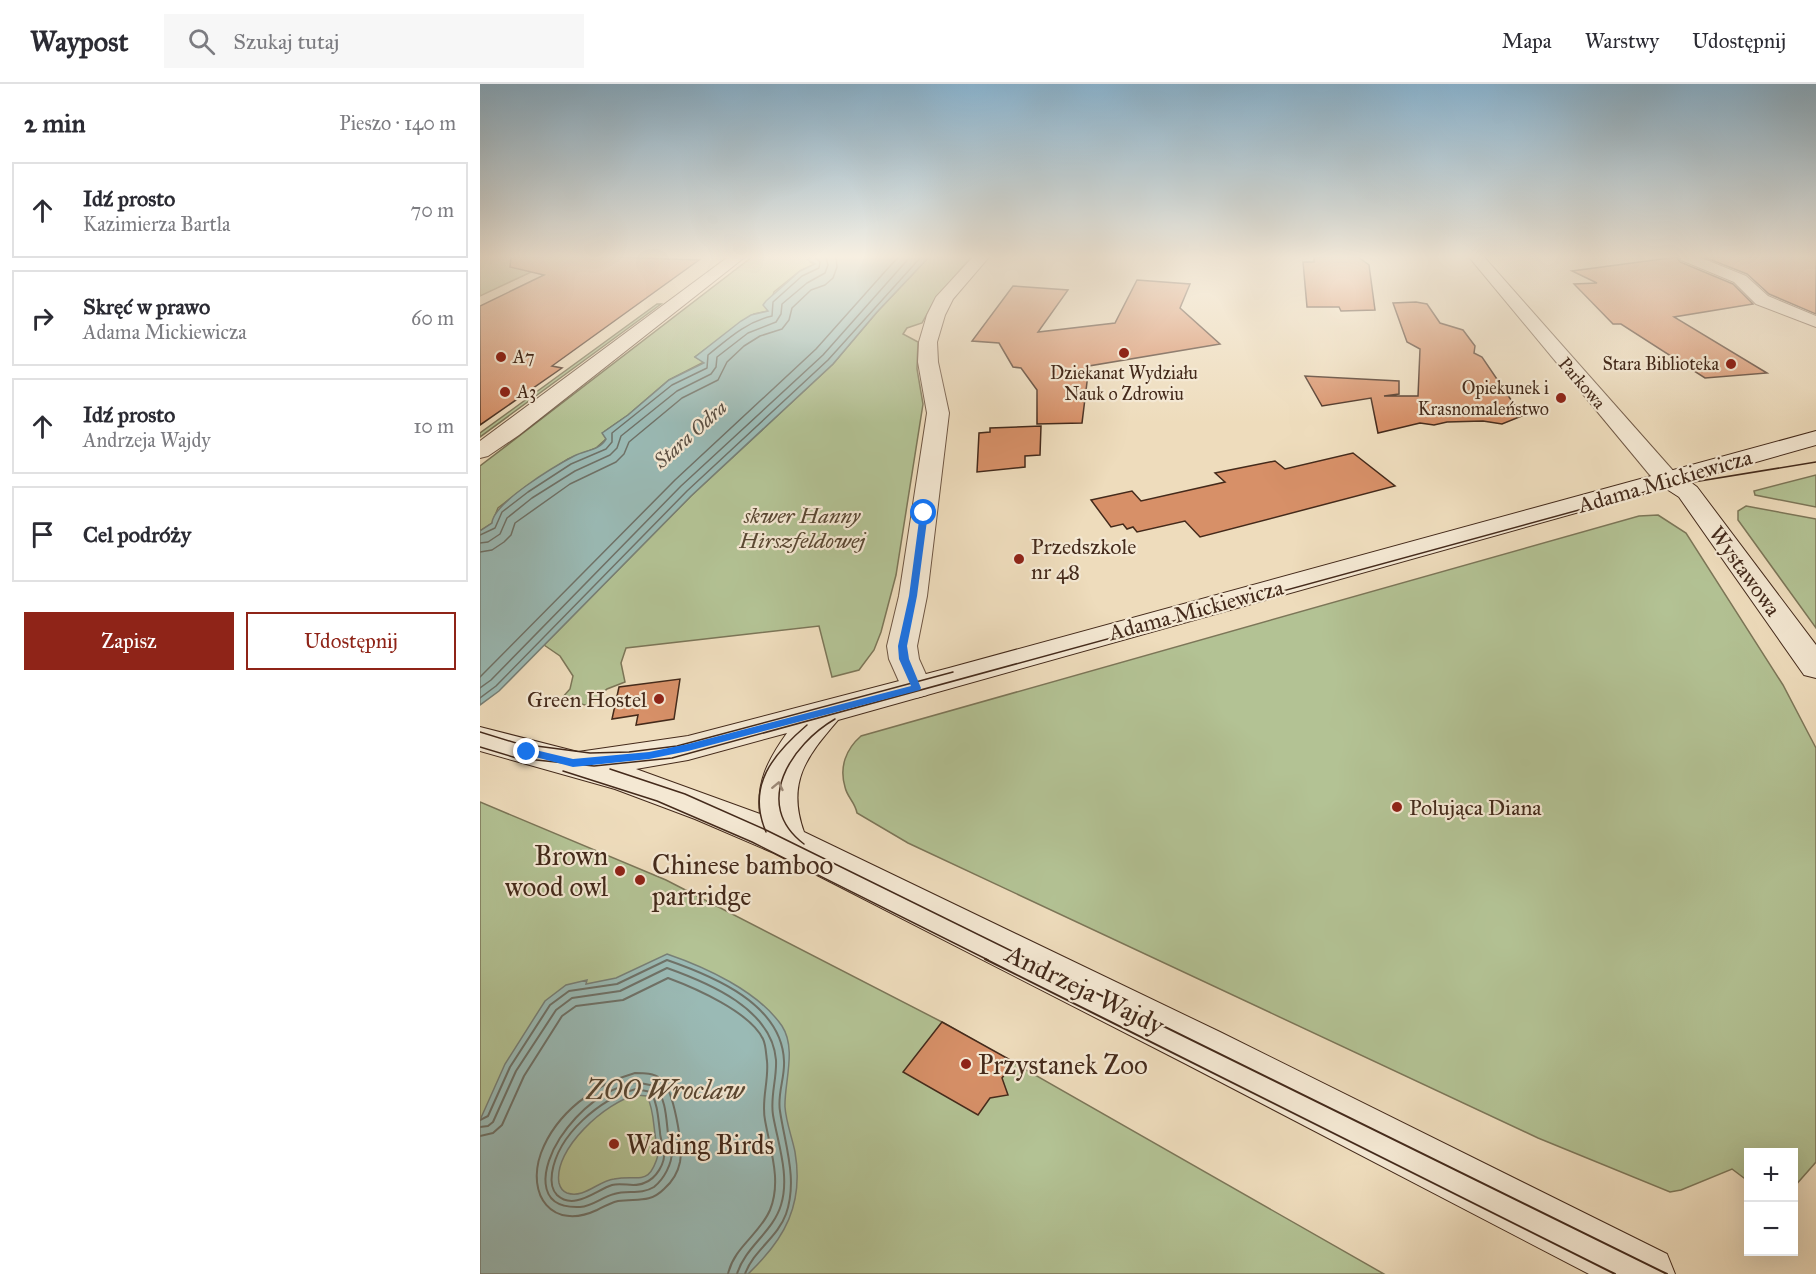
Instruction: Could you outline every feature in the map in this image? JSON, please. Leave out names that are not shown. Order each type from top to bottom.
[{"type":"main road","name":"Adama Mickiewicza","points":[[573,763],[649,755],[680,749],[916,688],[1608,498],[1816,438]]},
{"type":"main road","name":"Wystawowa","points":[[1668,479],[1688,492],[1816,668]]},
{"type":"main road","points":[[788,842],[778,816],[777,788],[789,758],[827,710]]},
{"type":"main road","name":"Andrzeja Wajdy","points":[[492,743],[573,763],[683,798],[788,842],[1193,1043],[1647,1274]]},
{"type":"street","points":[[480,451],[511,430],[664,313]]},
{"type":"street","points":[[916,688],[904,659],[902,646],[913,596],[938,413],[928,362],[928,342],[937,313]]},
{"type":"street","name":"Parkowa","points":[[1523,313],[1668,479]]},
{"type":"street","points":[[1793,313],[1816,322]]},
{"type":"green space","points":[[645,313],[649,313],[480,437],[480,433]]},
{"type":"green space","points":[[680,313],[761,313],[754,314],[695,357],[704,362],[669,380],[628,415],[605,431],[606,439],[596,448],[568,459],[498,508],[492,523],[480,531],[480,466]]},
{"type":"green space","name":"skwer Hanny Hirszfeldowej","points":[[877,313],[928,313],[922,323],[907,328],[903,334],[918,342],[917,369],[923,404],[896,575],[874,650],[859,670],[832,677],[819,626],[626,648],[621,663],[625,682],[607,689],[589,706],[561,699],[570,689],[573,676],[560,656],[544,645],[691,496],[833,364]]},
{"type":"green space","points":[[1816,475],[1816,507],[1755,495],[1754,491]]},
{"type":"green space","points":[[1746,506],[1816,519],[1816,628],[1738,520],[1738,511]]},
{"type":"green space","points":[[1658,515],[1686,533],[1783,685],[1816,748],[1816,1162],[1798,1182],[1798,1148],[1744,1148],[1744,1178],[1732,1169],[1681,1190],[1670,1192],[1538,1138],[908,843],[857,813],[846,791],[843,766],[851,747],[861,736],[1639,516]]},
{"type":"green space","name":"ZOO Wroclaw","points":[[480,802],[666,880],[942,1022],[1384,1274],[480,1274]]},
{"type":"water","name":"Stara Odra","points":[[761,313],[877,313],[833,364],[691,496],[499,691],[480,705],[480,531],[492,523],[495,515],[503,506],[526,486],[574,456],[600,446],[606,439],[602,433],[628,415],[669,380],[704,363],[695,357],[751,315]]},
{"type":"water","points":[[667,954],[714,973],[745,991],[772,1013],[782,1026],[789,1045],[785,1107],[797,1171],[797,1188],[789,1219],[782,1234],[748,1274],[480,1274],[480,1120],[505,1064],[545,1001],[566,985],[587,980],[586,984],[616,978]],"holes":[[[636,1095],[647,1096],[652,1110],[659,1152],[652,1171],[643,1177],[608,1180],[579,1194],[564,1191],[559,1183],[559,1170],[564,1156],[584,1129],[610,1107],[624,1099]]]},
{"type":"building","points":[[480,313],[626,313],[552,366],[562,368],[480,425]]},
{"type":"building","points":[[993,313],[1052,313],[1038,332],[1115,323],[1120,313],[1185,313],[1220,344],[1089,366],[1082,423],[1037,424],[1037,390],[1021,368],[1013,367],[999,343],[972,341]]},
{"type":"building","points":[[1396,313],[1433,313],[1440,323],[1463,330],[1475,346],[1474,353],[1482,357],[1522,416],[1502,424],[1483,421],[1447,422],[1434,425],[1420,423],[1378,433],[1371,398],[1322,406],[1305,376],[1399,381],[1399,394],[1384,396],[1418,396],[1420,349],[1407,342]]},
{"type":"building","points":[[1602,313],[1701,313],[1674,317],[1767,373],[1705,378],[1621,324],[1613,324]]},
{"type":"building","points":[[1041,426],[1040,455],[1025,456],[1025,467],[977,472],[979,433],[990,432],[990,428]]},
{"type":"building","points":[[1353,453],[1395,486],[1200,537],[1185,521],[1137,532],[1133,527],[1127,529],[1123,524],[1111,527],[1091,500],[1132,491],[1141,501],[1225,482],[1215,473],[1275,461],[1285,469]]},
{"type":"building","name":"Green Hostel","points":[[680,679],[674,719],[636,725],[638,715],[612,719],[619,687]]},
{"type":"building","points":[[942,1022],[1014,1062],[1002,1078],[1008,1095],[990,1098],[978,1115],[903,1072]]},
{"type":"tram line","points":[[517,758],[594,766],[672,758],[1663,487],[1816,462]]},
{"type":"tram line","points":[[521,744],[590,753],[629,752],[677,746],[953,672]]},
{"type":"tram line","points":[[804,844],[788,828],[780,811],[779,793],[792,759],[805,743],[835,719]]},
{"type":"tram line","points":[[765,830],[759,800],[766,772],[783,747],[807,725]]},
{"type":"tram line","points":[[480,732],[529,747]]},
{"type":"tram line","points":[[480,747],[523,760]]},
{"type":"tram line","points":[[610,769],[685,794],[765,830]]},
{"type":"tram line","points":[[563,771],[657,801],[752,842],[988,960]]},
{"type":"tram line","points":[[765,830],[1030,960]]},
{"type":"tram line","points":[[985,959],[1615,1274]]},
{"type":"tram line","points":[[1027,959],[1667,1274]]},
{"type":"place","name":"Dziekanat Wydziału Nauk o Zdrowiu","points":[[1124,353]]},
{"type":"place","name":"A7","points":[[501,357]]},
{"type":"place","name":"Stara Biblioteka","points":[[1731,364]]},
{"type":"place","name":"A3","points":[[505,392]]},
{"type":"place","name":"Opiekunek i Krasnomaleństwo","points":[[1561,398]]},
{"type":"place","name":"Przedszkole nr 48","points":[[1019,559]]},
{"type":"place","name":"Green Hostel","points":[[659,699]]},
{"type":"place","name":"Polująca Diana","points":[[1397,807]]},
{"type":"place","name":"Brown wood owl","points":[[620,871]]},
{"type":"place","name":"Chinese bamboo partridge","points":[[640,880]]},
{"type":"place","name":"Przystanek Zoo","points":[[966,1064]]},
{"type":"place","name":"Wading Birds","points":[[614,1144]]},
{"type":"route","points":[[527,752],[573,763],[649,755],[916,688],[902,653],[902,646],[913,596],[924,513]]}]
